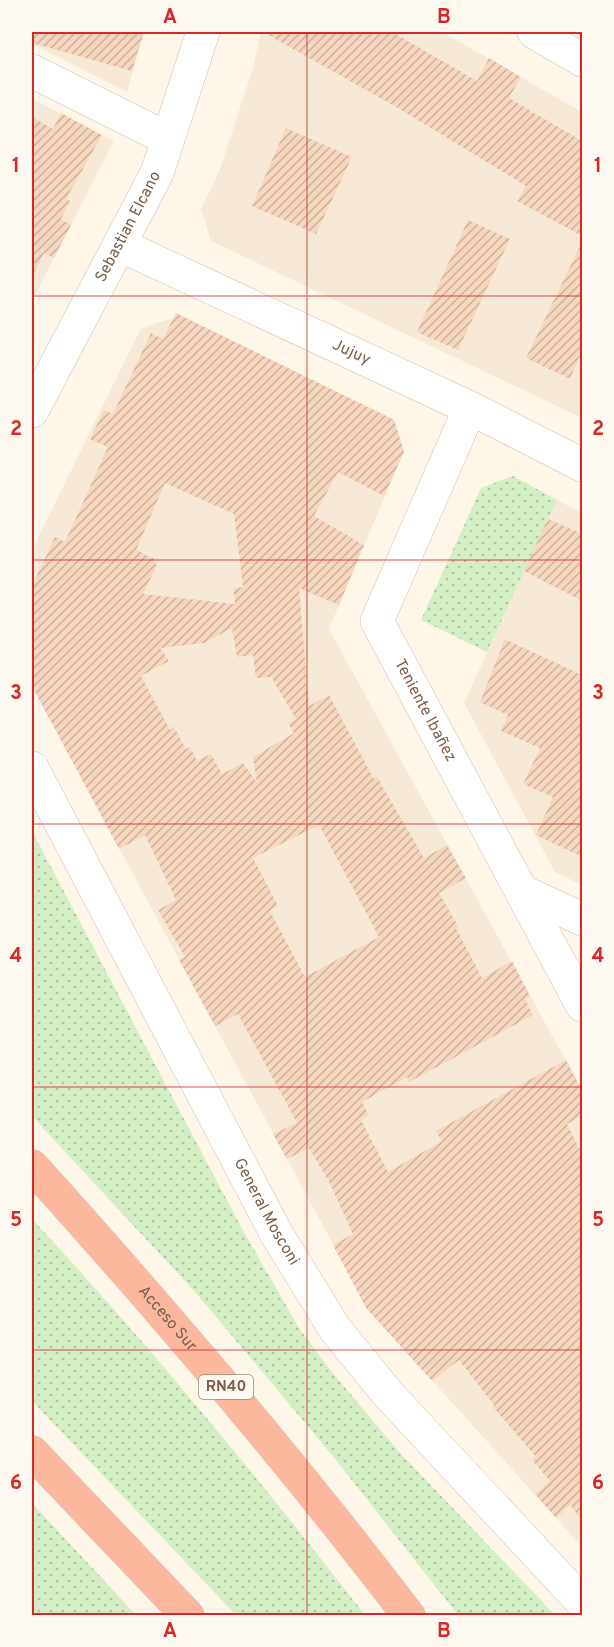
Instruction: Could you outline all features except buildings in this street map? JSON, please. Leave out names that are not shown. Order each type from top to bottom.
[{"type":"highway","name":"Acceso Sur","points":[[32,1166],[131,1276],[225,1386],[305,1483],[409,1616]]},
{"type":"highway","points":[[32,1452],[187,1615]]},
{"type":"street","name":"Sebastian Elcano","points":[[32,411],[157,173],[203,32]]},
{"type":"street","points":[[534,32],[582,60]]},
{"type":"street","points":[[32,71],[168,139]]},
{"type":"street","name":"Jujuy","points":[[120,245],[470,408],[582,465]]},
{"type":"street","name":"Teniente Ibañez","points":[[470,408],[377,621],[582,1005]]},
{"type":"street","name":"General Mosconi","points":[[32,768],[270,1222],[318,1303],[356,1357],[388,1394],[582,1602]]},
{"type":"street","points":[[522,891],[582,919]]},
{"type":"shaded area","points":[[32,32],[144,32],[127,92],[32,44]]},
{"type":"shaded area","points":[[261,32],[442,32],[582,112],[582,418],[211,241],[201,209],[219,172],[253,68]]},
{"type":"shaded area","points":[[32,99],[114,141],[32,301]]},
{"type":"shaded area","points":[[180,316],[394,419],[404,451],[329,629],[582,1090],[582,1547],[368,1309],[32,687],[32,550],[141,328]]},
{"type":"shaded area","points":[[557,500],[582,513],[582,885],[555,872],[464,703]]},
{"type":"green space","points":[[513,476],[557,500],[487,652],[421,620],[481,488]]},
{"type":"green space","points":[[32,831],[241,1227],[299,1328],[331,1371],[401,1454],[555,1615],[458,1615],[332,1455],[196,1293],[32,1116]]},
{"type":"green space","points":[[32,1219],[203,1413],[365,1615],[236,1615],[32,1401]]},
{"type":"green space","points":[[32,1503],[136,1615],[32,1615]]}]
